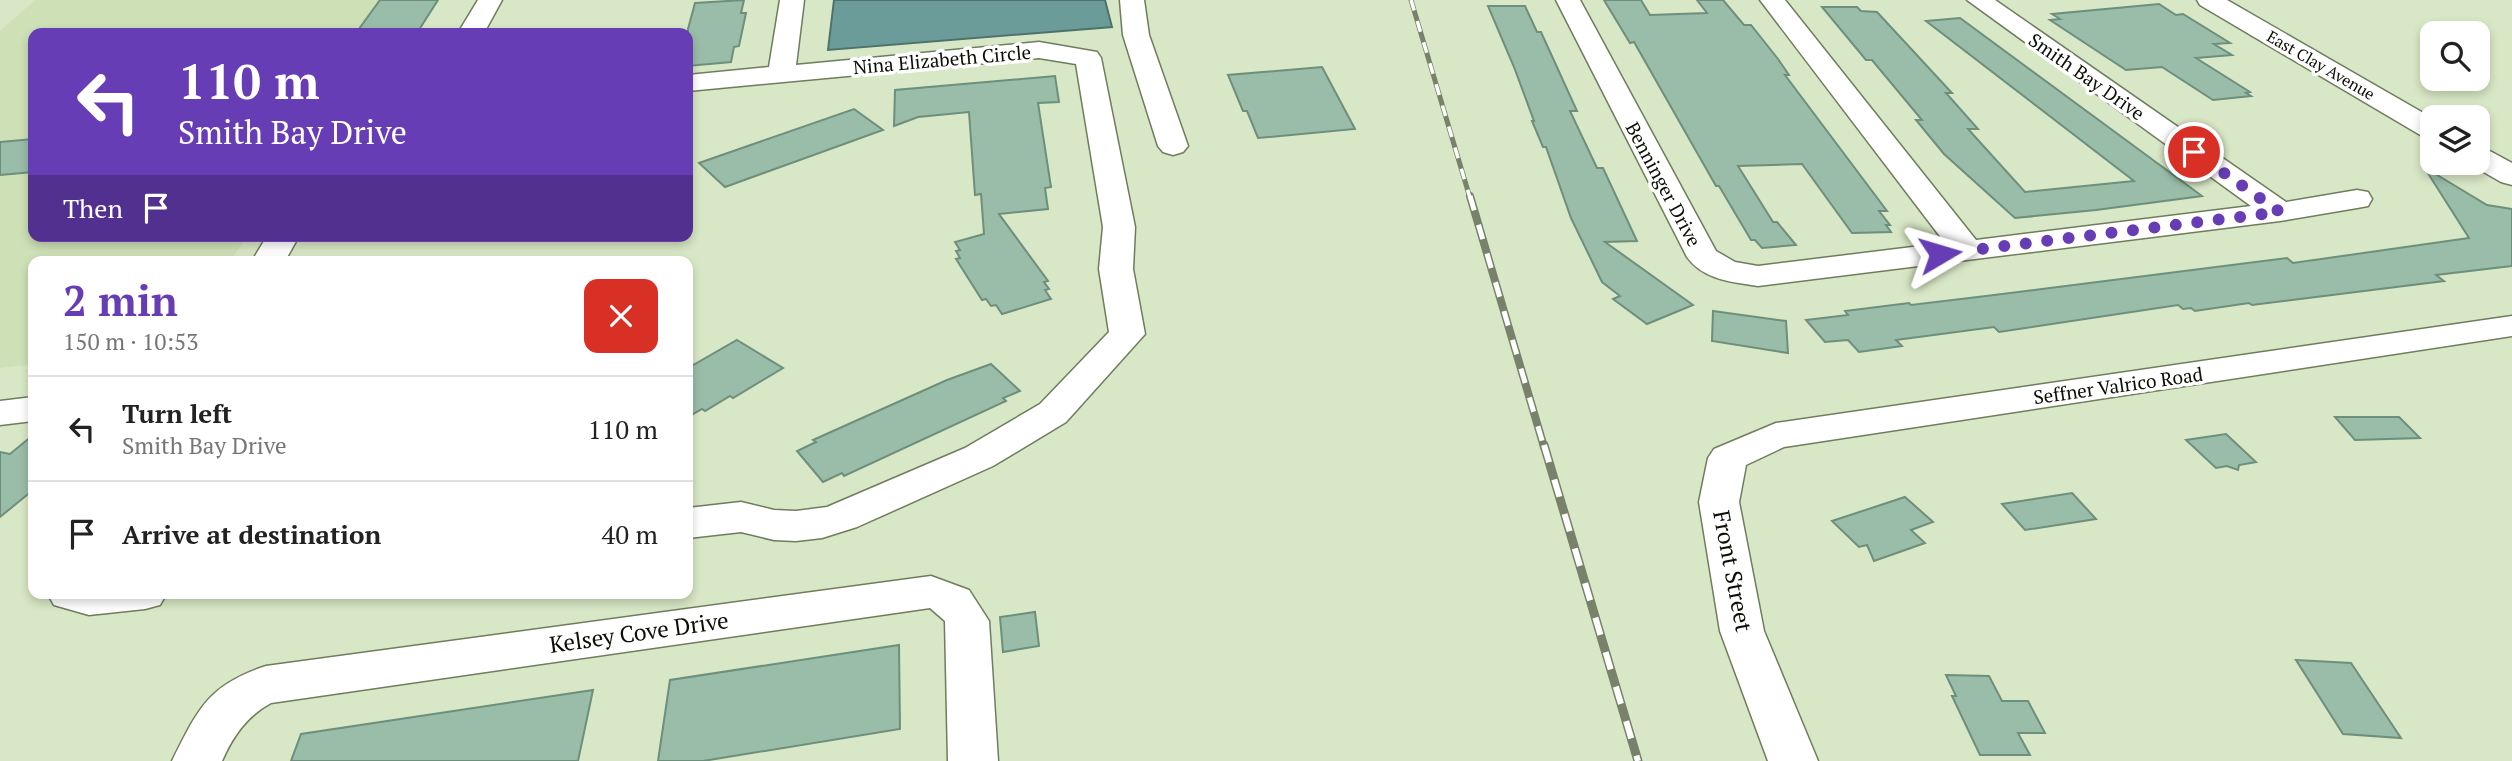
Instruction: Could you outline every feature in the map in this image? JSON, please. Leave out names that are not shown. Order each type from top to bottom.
[{"type":"street","points":[[474,28],[490,0]]},
{"type":"street","points":[[781,74],[792,0]]},
{"type":"street","points":[[1132,0],[1136,35],[1173,146]]},
{"type":"street","name":"Benninger Drive","points":[[1568,0],[1703,257],[1726,271],[1758,276],[1966,250]]},
{"type":"street","points":[[1772,0],[1966,250],[2280,212],[2357,199]]},
{"type":"street","name":"Smith Bay Drive","points":[[1979,0],[2280,212]]},
{"type":"street","name":"East Clay Avenue","points":[[2209,0],[2420,123]]},
{"type":"street","name":"Nina Elizabeth Circle","points":[[693,83],[1040,50],[1088,58],[1119,227],[1116,270],[1127,334],[1053,414],[979,457],[842,517],[796,526],[774,525],[741,517],[693,522]]},
{"type":"street","points":[[2490,163],[2512,176]]},
{"type":"street","name":"Seffner Valrico Road","points":[[1728,458],[1776,436],[2512,326]]},
{"type":"street","points":[[0,413],[28,410]]},
{"type":"street","name":"Front Street","points":[[1728,458],[1718,502],[1742,631],[1793,761]]},
{"type":"street","name":"Kelsey Cove Drive","points":[[197,761],[213,727],[227,707],[252,690],[266,685],[931,592],[947,595],[959,605],[967,621],[973,761]]},
{"type":"shaded area","points":[[35,0],[412,0],[394,28],[28,28],[28,242],[244,242],[234,256],[28,256],[28,365],[0,368],[0,31]]},
{"type":"water","points":[[834,0],[1105,0],[1112,27],[828,50]]},
{"type":"building","points":[[380,0],[438,0],[420,28],[360,28]]},
{"type":"building","points":[[744,0],[741,13],[746,13],[739,46],[734,47],[731,62],[693,66],[693,28],[688,28],[695,3]]},
{"type":"building","points":[[1604,0],[1641,0],[1650,15],[1707,13],[1697,0],[1723,0],[1744,25],[1751,25],[1778,59],[1789,75],[1785,75],[1887,211],[1879,211],[1890,225],[1886,225],[1891,232],[1852,233],[1802,164],[1738,166],[1773,222],[1777,222],[1796,245],[1762,248],[1755,240],[1751,240],[1719,186],[1716,186],[1634,42],[1630,43]]},
{"type":"building","points":[[2159,4],[2176,15],[2183,14],[2230,43],[2214,44],[2232,55],[2196,58],[2250,92],[2246,93],[2251,96],[2213,100],[2162,67],[2126,70],[2050,20],[2060,19],[2052,14]]},
{"type":"building","points":[[1488,6],[1525,6],[1537,32],[1541,32],[1577,111],[1570,111],[1597,168],[1603,168],[1637,241],[1605,242],[1693,305],[1647,324],[1613,299],[1620,296],[1602,282],[1571,218],[1546,147],[1543,147],[1532,121],[1514,67]]},
{"type":"building","points":[[1822,7],[1857,7],[1861,11],[1877,12],[1952,93],[1946,93],[1978,129],[1968,129],[2025,192],[2134,181],[1926,21],[1960,18],[2202,196],[2015,218],[1944,154],[1916,120],[1922,120],[1872,60],[1866,60]]},
{"type":"building","points":[[1322,67],[1355,129],[1258,138],[1228,75]]},
{"type":"building","points":[[1055,76],[1059,102],[1038,103],[1051,187],[1045,188],[1048,209],[999,214],[1048,281],[1044,282],[1049,289],[1045,290],[1051,299],[1002,314],[996,305],[991,306],[986,299],[982,300],[956,259],[960,258],[956,251],[960,250],[955,242],[984,234],[981,194],[975,195],[969,112],[918,117],[894,126],[895,90]]},
{"type":"building","points":[[854,109],[883,130],[725,187],[699,163]]},
{"type":"building","points":[[28,139],[28,172],[0,175],[0,142]]},
{"type":"building","points":[[2429,175],[2437,175],[2487,205],[2512,209],[2512,266],[2436,275],[2444,281],[2252,305],[2249,303],[2195,311],[2191,308],[2183,309],[2178,305],[1999,332],[1994,327],[1896,340],[1902,346],[1859,352],[1848,340],[1825,342],[1806,320],[1848,315],[1845,311],[1909,303],[1911,305],[2287,258],[2293,263],[2469,238]]},
{"type":"building","points":[[1713,311],[1786,321],[1788,353],[1712,341]]},
{"type":"building","points":[[737,340],[783,368],[733,398],[730,396],[705,411],[702,409],[693,414],[693,365]]},
{"type":"building","points":[[991,364],[1020,391],[1003,398],[1006,401],[844,476],[842,473],[823,482],[797,451],[816,442],[813,440],[947,380]]},
{"type":"building","points":[[2335,417],[2399,417],[2420,438],[2355,440]]},
{"type":"building","points":[[2226,434],[2256,462],[2239,465],[2238,470],[2227,466],[2216,468],[2186,440]]},
{"type":"building","points":[[28,439],[28,494],[0,517],[0,452],[10,454]]},
{"type":"building","points":[[2072,493],[2096,519],[2025,530],[2002,504]]},
{"type":"building","points":[[1905,497],[1933,522],[1911,530],[1925,543],[1874,561],[1867,545],[1859,547],[1832,521]]},
{"type":"building","points":[[1035,612],[1039,646],[1003,652],[1000,617]]},
{"type":"building","points":[[899,645],[900,729],[703,761],[658,761],[670,680]]},
{"type":"building","points":[[2296,660],[2351,663],[2401,738],[2343,734]]},
{"type":"building","points":[[1946,675],[1989,676],[2002,701],[2028,701],[2045,733],[2018,733],[2030,755],[1980,755],[1952,696],[1956,696]]},
{"type":"building","points":[[593,690],[578,761],[291,761],[301,734]]},
{"type":"railway","points":[[1411,0],[1470,198]]},
{"type":"railway","points":[[1470,196],[1544,447]]},
{"type":"railway","points":[[1544,445],[1638,761]]},
{"type":"route","points":[[1940,254],[2280,212],[2194,152]]}]
